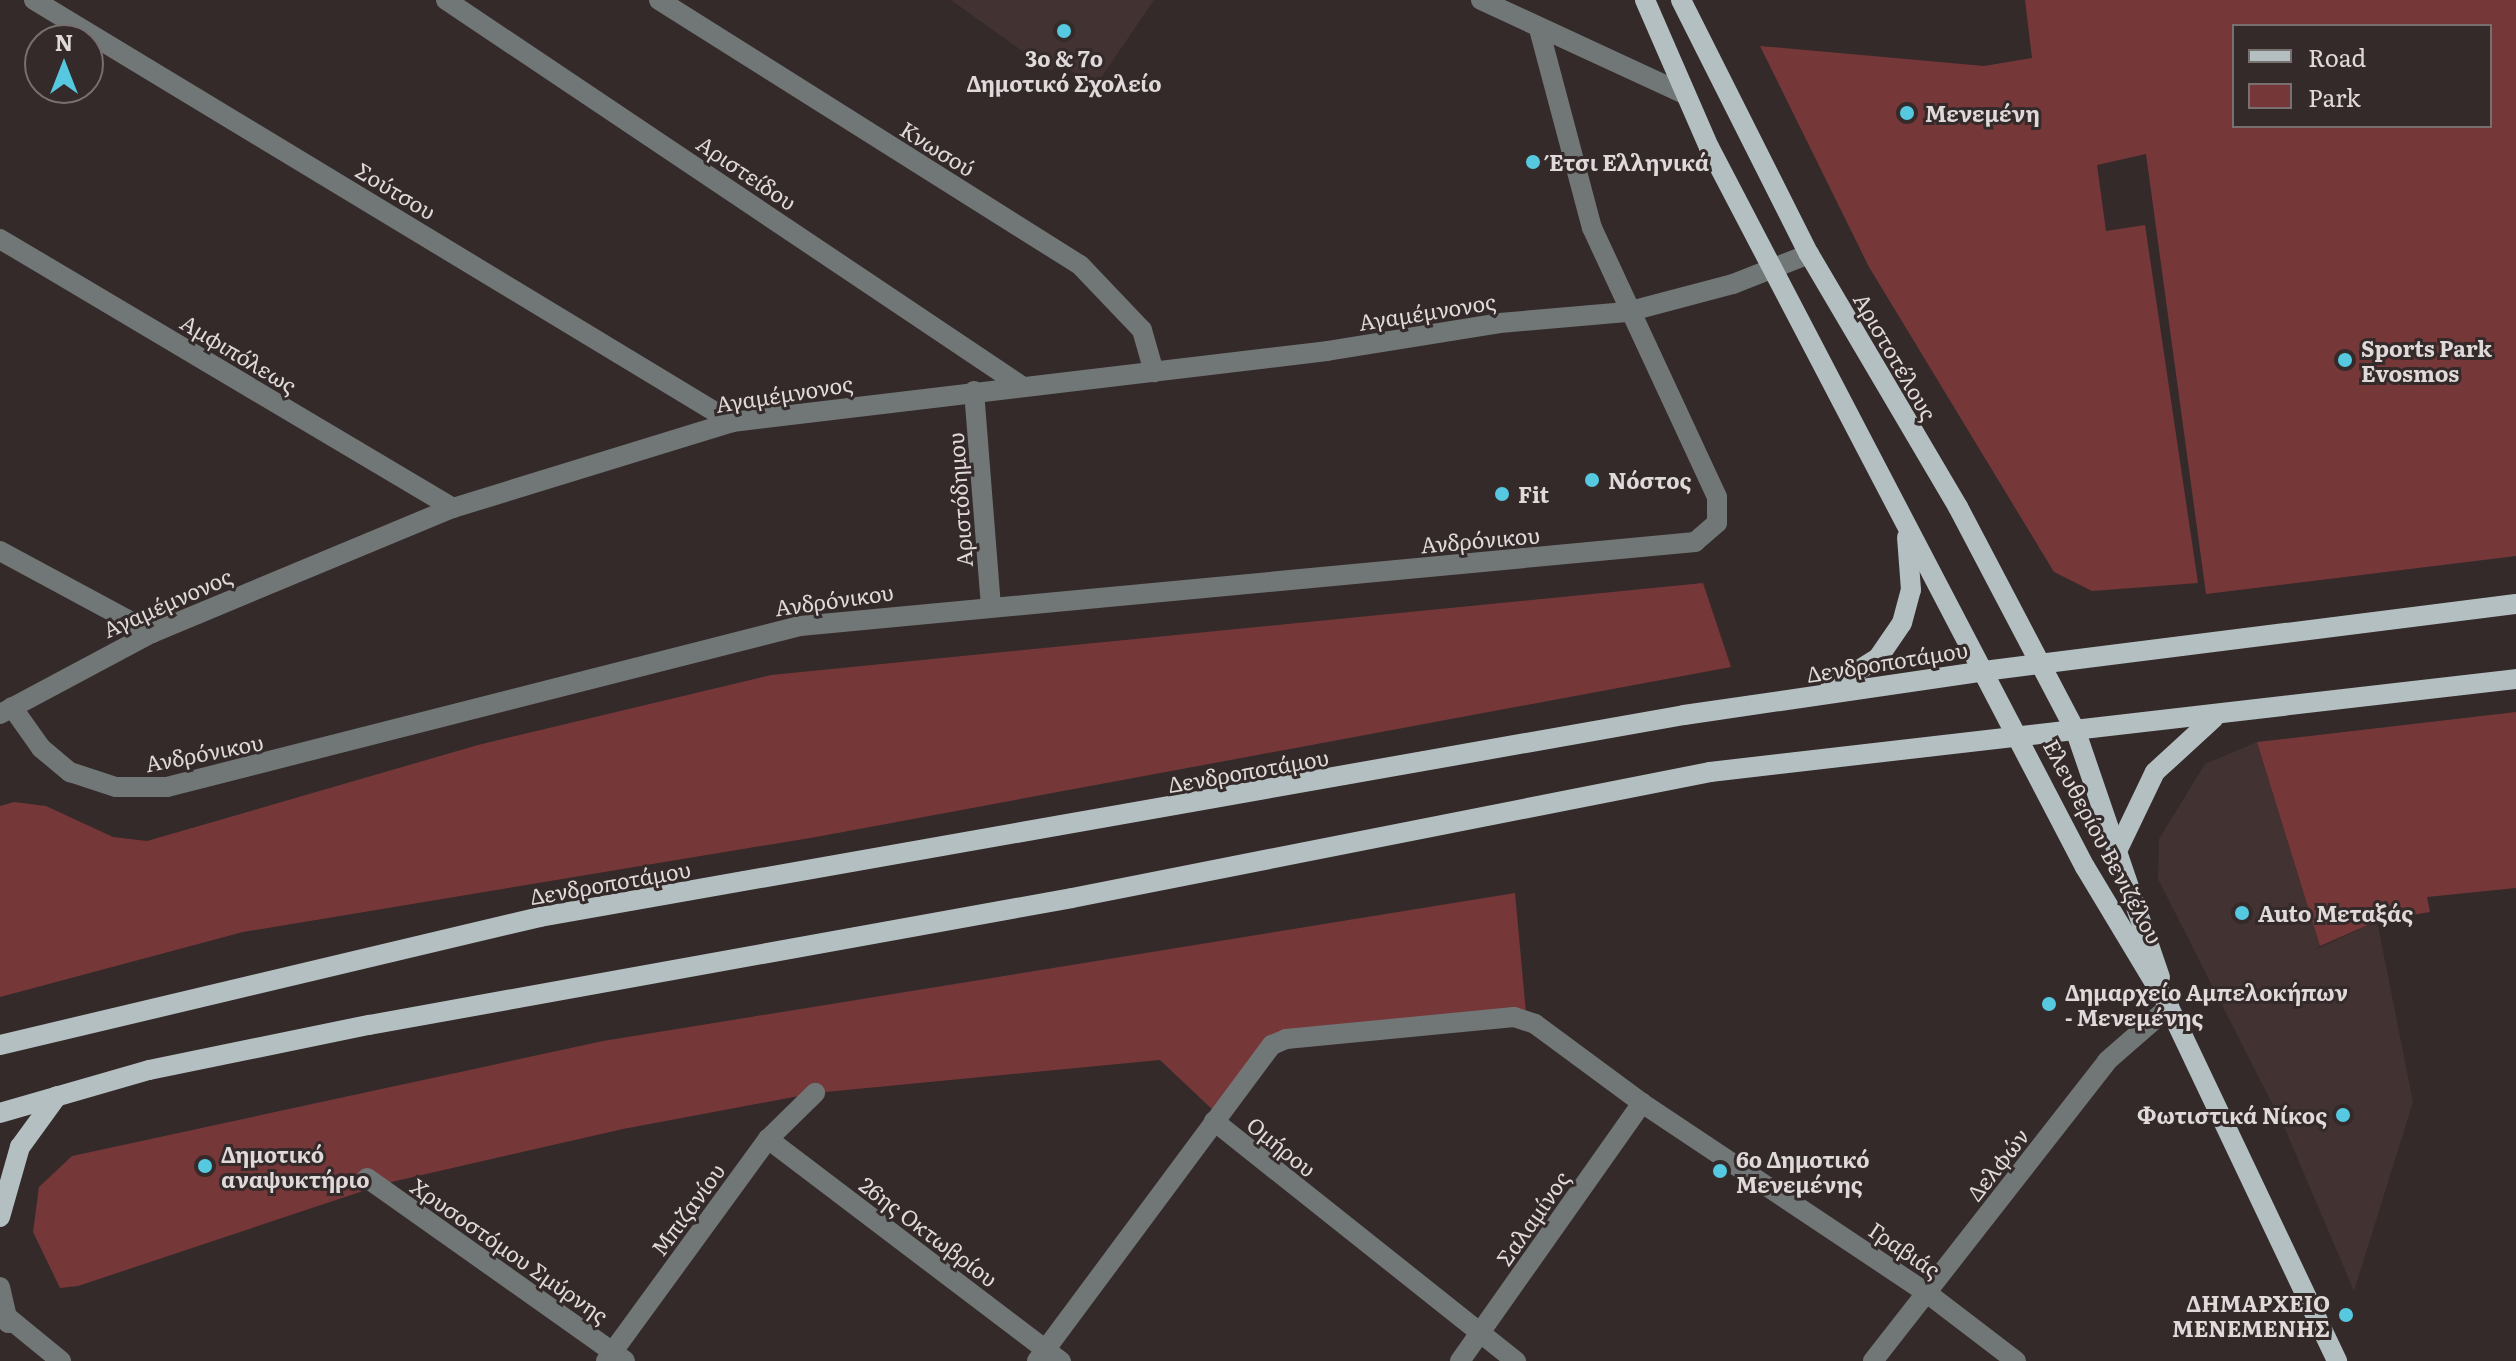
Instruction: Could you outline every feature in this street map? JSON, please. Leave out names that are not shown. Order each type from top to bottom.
[{"type":"main road","points":[[1645,0],[1684,94],[2021,738]]},
{"type":"main road","name":"Αριστοτέλους","points":[[1681,0],[1809,254],[1958,507],[2076,732]]},
{"type":"main road","points":[[1804,699],[1871,665],[1902,623],[1911,566],[1898,506]]},
{"type":"main road","name":"Δενδροποτάμου","points":[[0,1045],[540,917],[1671,717],[2042,663],[2516,604]]},
{"type":"main road","points":[[0,1113],[60,1093],[369,1025],[1056,901],[1694,775],[1852,752],[2076,732],[2516,679]]},
{"type":"main road","points":[[2119,847],[2155,772],[2218,716]]},
{"type":"main road","name":"Ελευθερίου Βενιζέλου","points":[[2076,732],[2119,847],[2169,1007]]},
{"type":"main road","name":"Ελευθερίου Βενιζέλου","points":[[2021,738],[2091,878],[2169,1007],[2337,1361]]},
{"type":"main road","points":[[0,1217],[20,1147],[60,1093]]},
{"type":"street","name":"Σούτσου","points":[[34,0],[732,422]]},
{"type":"street","name":"Αριστείδου","points":[[446,0],[1020,385]]},
{"type":"street","name":"Κνωσού","points":[[659,0],[1080,265],[1142,330],[1154,372]]},
{"type":"street","points":[[1481,0],[1540,32],[1684,94]]},
{"type":"street","points":[[1540,32],[1592,228],[1627,312]]},
{"type":"street","name":"Αμφιπόλεως","points":[[0,239],[453,508]]},
{"type":"street","name":"Αγαμέμνονος","points":[[6,710],[152,633],[453,508],[732,422],[1020,385],[1154,372],[1500,323],[1627,312],[1775,271],[1809,254]]},
{"type":"street","name":"Ανδρόνικου","points":[[6,710],[41,748],[70,772],[116,787],[167,787],[740,639],[883,615],[1666,547],[1709,533],[1719,510],[1710,477],[1627,312]]},
{"type":"street","name":"Αριστόδημου","points":[[974,391],[991,605]]},
{"type":"street","points":[[0,551],[152,633]]},
{"type":"street","name":"Δελφών","points":[[1873,1361],[2107,1061],[2169,1007]]},
{"type":"street","name":"Γραβιάς","points":[[1214,1121],[1279,1041],[1514,1017],[1535,1024],[1642,1103],[1927,1293],[2016,1361]]},
{"type":"street","name":"Μπιζανίου","points":[[615,1358],[768,1139],[815,1093]]},
{"type":"street","name":"Σαλαμίνος","points":[[1460,1361],[1642,1103]]},
{"type":"street","name":"Ομήρου","points":[[1048,1357],[1214,1121],[1478,1336],[1516,1361]]},
{"type":"street","name":"26ης Οκτωβρίου","points":[[768,1139],[1048,1357]]},
{"type":"street","name":"Χρυσοστόμου Σμύρνης","points":[[367,1178],[615,1358]]},
{"type":"street","points":[[0,1287],[3,1320],[61,1361]]},
{"type":"shaded area","name":"3ο & 7ο Δημοτικό Σχολείο","points":[[951,0],[1154,0],[1096,85],[1057,63],[1050,71]]},
{"type":"shaded area","points":[[2257,742],[2320,946],[2315,950],[2377,921],[2413,1102],[2354,1291],[2285,1129],[2158,879],[2159,839],[2205,764]]},
{"type":"green space","points":[[2025,0],[2516,0],[2516,556],[2206,594],[2146,154],[2097,165],[2106,231],[2145,225],[2198,583],[2092,591],[2054,572],[1869,267],[1760,46],[1984,66],[2032,58]]},
{"type":"green space","points":[[1703,583],[1731,667],[816,837],[243,932],[0,997],[0,806],[14,802],[46,806],[113,837],[147,841],[478,745],[771,675]]},
{"type":"green space","points":[[2516,712],[2516,888],[2427,897],[2430,912],[2377,921],[2320,946],[2257,742]]},
{"type":"green space","points":[[1515,893],[1526,1013],[1276,1034],[1215,1112],[1160,1060],[815,1093],[623,1129],[387,1183],[78,1286],[60,1288],[33,1232],[39,1187],[72,1156],[603,1041]]},
{"type":"place","name":"3ο & 7ο Δημοτικό Σχολείο","points":[[1064,31]]},
{"type":"place","name":"Μενεμένη","points":[[1907,113]]},
{"type":"place","name":"Έτσι Ελληνικά","points":[[1533,162]]},
{"type":"place","name":"Sports Park Evosmos","points":[[2345,360]]},
{"type":"place","name":"Νόστος","points":[[1592,480]]},
{"type":"place","name":"Fit","points":[[1502,494]]},
{"type":"place","name":"Auto Μεταξάς","points":[[2242,913]]},
{"type":"place","name":"Δημαρχείο Αμπελοκήπων - Μενεμένης","points":[[2049,1004]]},
{"type":"place","name":"Φωτιστικά Νίκος","points":[[2343,1115]]},
{"type":"place","name":"Δημοτικό αναψυκτήριο","points":[[205,1166]]},
{"type":"place","name":"6ο Δημοτικό Μενεμένης","points":[[1720,1171]]},
{"type":"place","name":"ΔΗΜΑΡΧΕΙΟ ΜΕΝΕΜΕΝΗΣ","points":[[2346,1315]]}]
